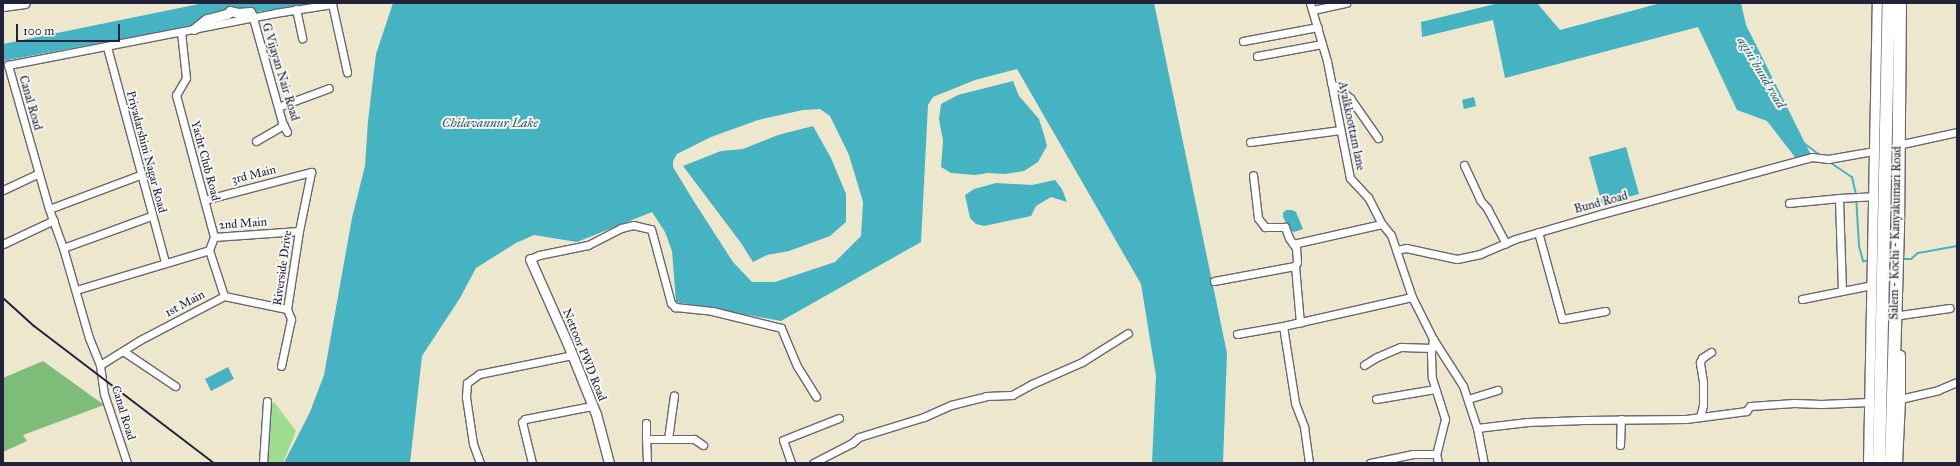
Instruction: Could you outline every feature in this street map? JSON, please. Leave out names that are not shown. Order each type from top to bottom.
[{"type":"highway","name":"Salem - Kochi - Kanyakumari Road","points":[[1879,463],[1889,3]]},
{"type":"highway","name":"Salem - Kochi - Kanyakumari Road","points":[[1891,463],[1897,314],[1900,3]]},
{"type":"street","name":"Ayalkkoottam lane","points":[[1310,3],[1318,27],[1331,83],[1350,178],[1368,197],[1382,224],[1391,235],[1412,297],[1433,339],[1458,376],[1468,399],[1477,428],[1484,463]]},
{"type":"street","points":[[1313,10],[1346,3]]},
{"type":"street","points":[[1868,463],[1877,3]]},
{"type":"street","points":[[1897,463],[1900,399],[1897,314],[1902,230],[1902,144],[1906,3]]},
{"type":"street","points":[[3,6],[20,4]]},
{"type":"street","points":[[332,4],[347,72]]},
{"type":"street","name":"Canal Road","points":[[127,463],[104,394],[100,365],[89,338],[63,248],[38,174],[8,65],[107,47],[296,9],[332,4]]},
{"type":"street","points":[[194,29],[207,19],[227,14],[229,7],[238,13],[250,12],[253,18]]},
{"type":"street","points":[[296,9],[302,38]]},
{"type":"street","name":"G Vijayan Nair Road","points":[[253,18],[278,107],[286,129],[256,141]]},
{"type":"street","points":[[1243,41],[1318,27]]},
{"type":"street","name":"Yacht Club Road","points":[[181,32],[186,78],[176,95],[214,237]]},
{"type":"street","points":[[1257,56],[1322,44]]},
{"type":"street","name":"Priyadarshini Nagar Road","points":[[107,47],[151,216],[165,262]]},
{"type":"street","points":[[1331,83],[1350,98],[1378,138]]},
{"type":"street","points":[[278,107],[329,88]]},
{"type":"street","points":[[1250,142],[1340,130]]},
{"type":"street","points":[[1902,144],[1957,132]]},
{"type":"street","name":"Bund Road","points":[[1396,250],[1406,248],[1457,259],[1480,254],[1538,232],[1815,158],[1828,159],[1874,151]]},
{"type":"street","points":[[1464,165],[1480,200],[1487,208],[1506,243]]},
{"type":"street","name":"3rd Main","points":[[204,200],[311,172]]},
{"type":"street","name":"Riverside Drive","points":[[281,366],[291,319],[287,309],[299,231],[311,172]]},
{"type":"street","points":[[3,190],[38,174]]},
{"type":"street","points":[[49,209],[140,175]]},
{"type":"street","points":[[1253,175],[1258,218],[1260,222],[1265,226],[1285,227],[1292,244],[1296,248],[1297,262],[1295,266],[1300,323]]},
{"type":"street","points":[[1789,204],[1839,198],[1873,196]]},
{"type":"street","points":[[1839,198],[1842,290]]},
{"type":"street","points":[[63,248],[151,216]]},
{"type":"street","points":[[3,244],[54,220]]},
{"type":"street","points":[[1292,244],[1382,224]]},
{"type":"street","points":[[530,259],[539,255],[588,245],[621,228],[633,225],[650,229],[671,303],[675,307],[712,311],[781,328],[797,366],[816,396]]},
{"type":"street","name":"2nd Main","points":[[214,237],[299,231]]},
{"type":"street","points":[[1538,232],[1562,319],[1605,311]]},
{"type":"street","points":[[214,237],[209,250],[224,296]]},
{"type":"street","points":[[76,290],[209,250]]},
{"type":"street","name":"Nettoor PWD Road","points":[[530,259],[572,355],[592,406],[609,463]]},
{"type":"street","points":[[1214,281],[1295,266]]},
{"type":"street","points":[[1802,299],[1872,285]]},
{"type":"street","name":"1st Main","points":[[100,365],[224,296],[287,309]]},
{"type":"street","points":[[1237,334],[1300,323],[1412,297]]},
{"type":"street","points":[[1897,314],[1950,308]]},
{"type":"street","points":[[1283,326],[1295,404],[1304,427],[1309,463]]},
{"type":"street","points":[[813,463],[852,443],[859,437],[918,420],[951,405],[986,396],[1012,395],[1032,384],[1082,362],[1128,333]]},
{"type":"street","points":[[1433,339],[1432,378],[1445,419],[1436,454],[1438,463]]},
{"type":"street","points":[[1364,365],[1377,357],[1401,347],[1432,348]]},
{"type":"street","points":[[123,351],[175,386]]},
{"type":"street","points":[[1700,417],[1703,405],[1703,382],[1700,362],[1702,358],[1710,352]]},
{"type":"street","points":[[480,463],[473,444],[466,397],[467,383],[479,374],[572,355]]},
{"type":"street","points":[[1900,399],[1938,390],[1957,382]]},
{"type":"street","points":[[1376,399],[1435,389]]},
{"type":"street","points":[[1468,399],[1498,390]]},
{"type":"street","points":[[668,439],[674,395]]},
{"type":"street","points":[[263,463],[267,401]]},
{"type":"street","points":[[1477,428],[1528,422],[1620,419],[1686,419],[1746,411],[1750,406],[1794,402],[1821,404],[1870,402]]},
{"type":"street","points":[[532,463],[522,422],[525,419],[592,406]]},
{"type":"street","points":[[791,463],[783,440],[840,418]]},
{"type":"street","points":[[1620,419],[1620,444]]},
{"type":"street","points":[[646,423],[647,463]]},
{"type":"street","points":[[646,439],[694,439],[703,445]]},
{"type":"street","points":[[1370,463],[1413,454],[1436,454]]},
{"type":"green space","points":[[43,361],[104,405],[23,435],[27,441],[3,452],[3,378]]},
{"type":"green space","points":[[274,402],[296,431],[283,463],[266,463],[269,405]]},
{"type":"water","points":[[204,3],[314,3],[225,17],[180,28],[3,61],[3,44]]},
{"type":"water","name":"Chilavannur Lake","points":[[393,3],[1154,3],[1227,353],[1223,463],[1152,463],[1156,376],[1141,284],[1017,69],[975,80],[933,97],[928,105],[921,242],[781,321],[676,302],[672,251],[665,232],[652,212],[577,242],[534,235],[516,243],[476,268],[460,298],[422,356],[410,463],[284,463],[310,412],[324,375],[352,218],[365,166],[368,121],[376,54]],"holes":[[[820,109],[830,116],[849,155],[863,202],[861,236],[835,262],[775,282],[752,282],[733,262],[673,167],[673,161],[677,154],[711,137],[758,120],[803,110]]]},
{"type":"water","points":[[1499,3],[1537,3],[1560,30],[1661,3],[1741,3],[1746,25],[1812,157],[1798,161],[1767,121],[1737,110],[1698,27],[1505,78],[1493,20],[1422,37],[1421,22]]},
{"type":"water","points":[[1013,81],[1019,96],[1039,119],[1044,135],[1047,146],[1038,162],[1024,171],[1005,174],[988,173],[975,175],[951,173],[941,167],[943,141],[939,119],[941,104],[958,95]]},
{"type":"water","points":[[1474,97],[1476,106],[1464,109],[1462,100]]},
{"type":"water","points":[[813,126],[831,158],[846,194],[846,222],[830,236],[789,251],[767,255],[753,262],[741,243],[683,166],[721,151],[743,149],[778,135]]},
{"type":"water","points":[[1626,147],[1639,194],[1602,204],[1589,157]]},
{"type":"water","points":[[1055,180],[1062,189],[1067,202],[1051,197],[1036,206],[1031,216],[984,226],[976,224],[970,218],[965,195],[974,189],[996,183],[1032,185]]},
{"type":"water","points":[[1286,210],[1296,212],[1303,229],[1294,232],[1290,230],[1283,217],[1283,213]]},
{"type":"water","points":[[228,367],[234,379],[211,391],[205,379]]},
{"type":"waterway","name":"agini bund road","points":[[1805,144],[1821,156]]},
{"type":"waterway","name":"agini bund road","points":[[1828,161],[1852,177],[1856,195],[1859,246],[1863,261],[1866,261]]},
{"type":"waterway","points":[[1903,259],[1911,259],[1918,253],[1957,246]]},
{"type":"railway","points":[[3,298],[34,326],[214,463]]}]
